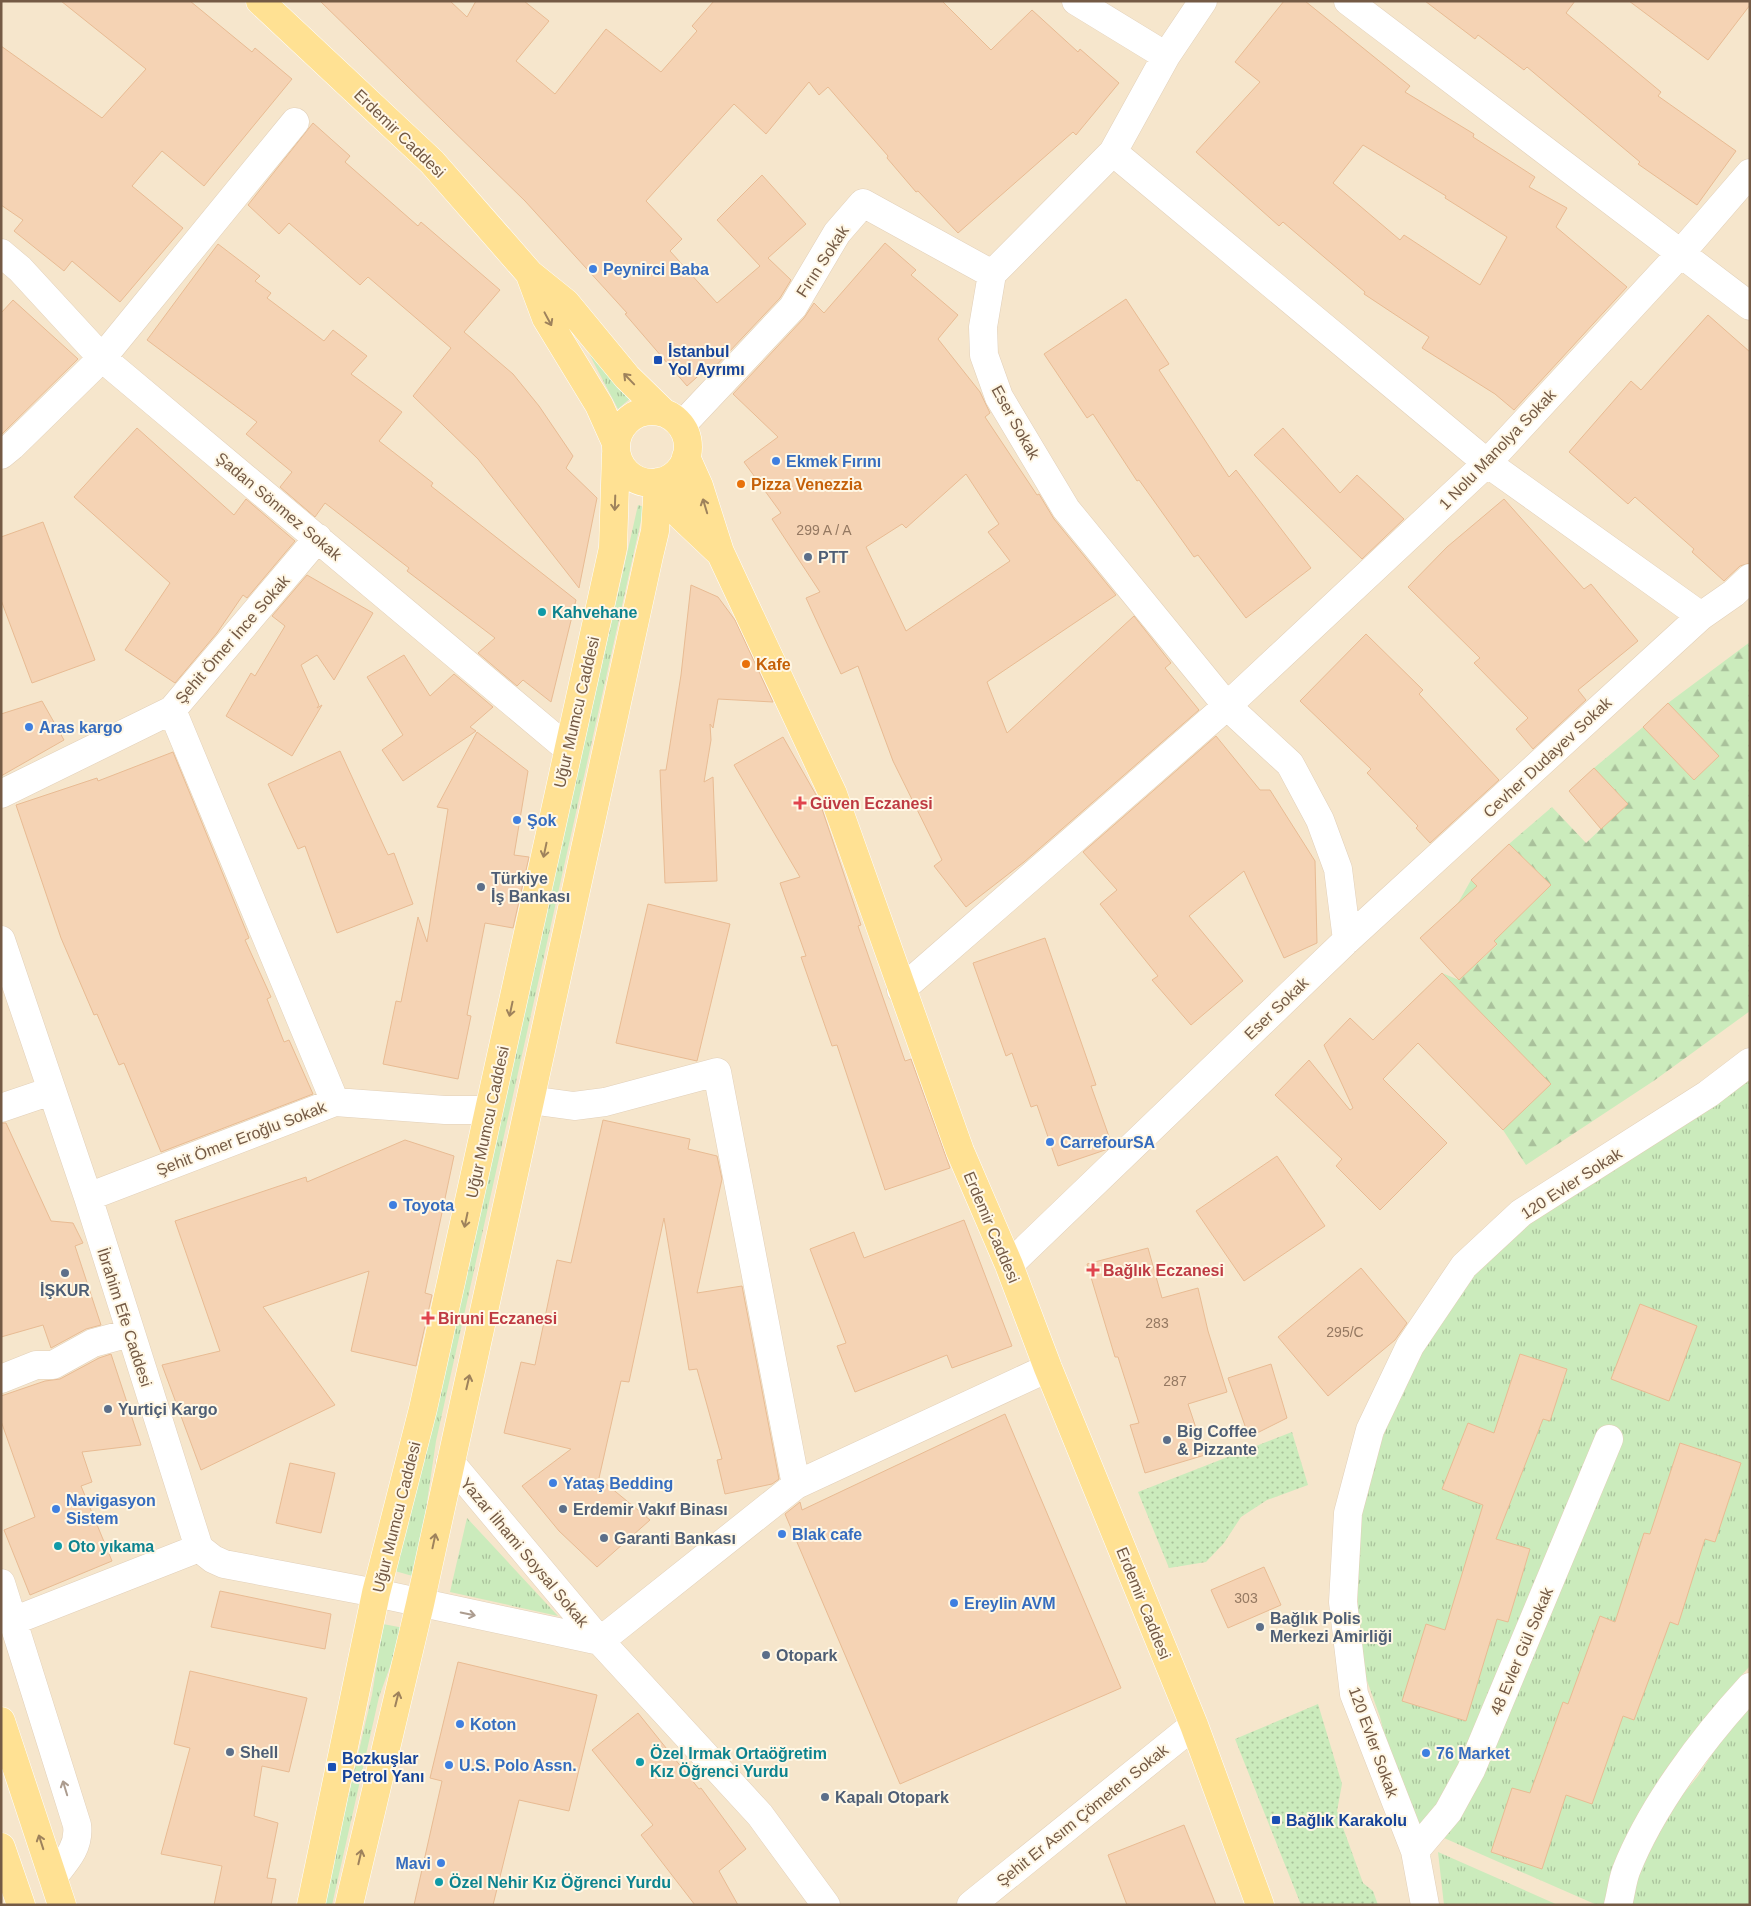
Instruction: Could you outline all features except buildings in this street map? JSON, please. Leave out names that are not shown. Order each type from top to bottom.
[{"type":"main road","name":"Erdemir Caddesi","points":[[260,1],[432,162],[530,274],[566,303],[627,377],[686,436],[686,457],[699,486],[720,552],[833,794],[901,990],[960,1151],[1009,1265],[1048,1368],[1194,1725],[1260,1905]]},
{"type":"main road","name":"Erdemir Caddesi","points":[[530,274],[546,318],[599,405],[627,473],[636,480],[663,481],[681,516],[720,552]]},
{"type":"main road","points":[[616,449],[618,433],[633,416],[648,412],[672,420]]},
{"type":"main road","name":"Uğur Mumcu Caddesi","points":[[311,1905],[376,1593],[423,1409],[567,748],[613,548],[616,449]]},
{"type":"main road","points":[[349,1905],[420,1604],[655,531],[663,481],[682,466],[686,457]]},
{"type":"main road","points":[[1,1721],[62,1905]]},
{"type":"main road","points":[[1,1847],[21,1905]]},
{"type":"street","points":[[1076,1],[1166,56]]},
{"type":"street","points":[[992,274],[1113,152],[1166,56],[1203,1]]},
{"type":"street","points":[[1348,1],[1750,306]]},
{"type":"street","points":[[1,455],[102,358],[295,122]]},
{"type":"street","points":[[1113,152],[1487,463],[1701,616]]},
{"type":"street","name":"1 Nolu Manolya Sokak","points":[[1227,706],[1487,463],[1680,254],[1750,173]]},
{"type":"street","name":"Fırın Sokak","points":[[672,420],[792,307],[837,233],[863,203],[992,274]]},
{"type":"street","name":"Şadan Sönmez Sokak","points":[[1,253],[20,269],[102,358],[567,748]]},
{"type":"street","name":"Eser Sokak","points":[[992,274],[983,327],[984,355],[999,397],[1066,509],[1227,706],[1290,764],[1320,820],[1338,869],[1347,940],[1009,1265]]},
{"type":"street","name":"Şehit Ömer İnce Sokak","points":[[1,794],[172,710],[318,538]]},
{"type":"street","name":"Cevher Dudayev Sokak","points":[[1347,940],[1701,616],[1745,591]]},
{"type":"street","points":[[901,990],[1227,706]]},
{"type":"street","points":[[172,710],[335,1102]]},
{"type":"street","name":"İbrahim Efe Caddesi","points":[[1,940],[88,1197],[198,1548]]},
{"type":"street","name":"120 Evler Sokak","points":[[1425,1905],[1415,1851],[1354,1694],[1343,1602],[1348,1513],[1370,1430],[1410,1346],[1464,1266],[1521,1213],[1708,1094],[1750,1062]]},
{"type":"street","points":[[530,1100],[574,1106],[605,1102],[717,1072],[796,1485]]},
{"type":"street","points":[[1,1108],[51,1091]]},
{"type":"street","name":"Şehit Ömer Eroğlu Sokak","points":[[88,1197],[335,1102],[445,1110],[489,1110]]},
{"type":"street","points":[[1,1379],[36,1365],[53,1364],[93,1343],[130,1333]]},
{"type":"street","points":[[600,1642],[796,1485],[1048,1368]]},
{"type":"street","name":"48 Evler Gül Sokak","points":[[1415,1851],[1448,1812],[1471,1770],[1609,1439]]},
{"type":"street","name":"Yazar İlhami Soysal Sokak","points":[[450,1462],[600,1642],[760,1815],[826,1905]]},
{"type":"street","points":[[13,1621],[198,1548],[213,1559],[224,1564],[376,1593]]},
{"type":"street","points":[[1,1583],[78,1835],[71,1855],[53,1877]]},
{"type":"street","name":"Yazar İlhami Soysal Sokak","points":[[376,1593],[600,1642]]},
{"type":"street","points":[[1618,1905],[1626,1872],[1662,1801],[1719,1721],[1750,1687]]},
{"type":"street","name":"Şehit Er Asım Çömeten Sokak","points":[[971,1905],[1194,1725]]},
{"type":"shaded area","points":[[1,1],[1750,1],[1750,1905],[1,1905]]},
{"type":"green space","points":[[574,325],[633,396],[618,409]]},
{"type":"green space","points":[[638,505],[644,507],[436,1441],[416,1577],[395,1571],[427,1441]]},
{"type":"green space","points":[[1750,642],[1750,1011],[1655,1080],[1526,1165],[1503,1130],[1395,1019],[1442,973],[1459,980],[1497,945],[1458,903],[1471,880],[1513,922],[1551,885],[1509,844],[1552,807],[1586,843],[1627,804],[1594,768],[1643,727],[1694,780],[1719,756],[1668,703]]},
{"type":"green space","points":[[1750,1071],[1750,1666],[1740,1677],[1646,1817],[1610,1905],[1597,1905],[1419,1827],[1395,1778],[1380,1717],[1360,1661],[1355,1535],[1379,1447],[1432,1313],[1526,1224]]},
{"type":"green space","points":[[1292,1432],[1308,1485],[1267,1500],[1241,1517],[1224,1543],[1206,1562],[1169,1568],[1138,1492]]},
{"type":"green space","points":[[467,1518],[558,1616],[450,1592]]},
{"type":"green space","points":[[383,1624],[404,1628],[379,1697],[332,1905],[323,1905],[372,1695]]},
{"type":"green space","points":[[1318,1704],[1342,1784],[1337,1811],[1363,1883],[1373,1891],[1378,1905],[1301,1905],[1235,1739]]},
{"type":"green space","points":[[1750,1704],[1750,1905],[1630,1905],[1636,1876],[1666,1815],[1698,1776],[1727,1731]]},
{"type":"green space","points":[[1438,1852],[1558,1905],[1444,1905]]},
{"type":"place","name":"Peynirci Baba","points":[[593,269]]},
{"type":"place","name":"İstanbul Yol Ayrımı","points":[[658,360]]},
{"type":"place","name":"Ekmek Fırını","points":[[776,461]]},
{"type":"place","name":"Pizza Venezzia","points":[[741,484]]},
{"type":"place","name":"PTT","points":[[808,557]]},
{"type":"place","name":"Kahvehane","points":[[542,612]]},
{"type":"place","name":"Kafe","points":[[746,664]]},
{"type":"place","name":"Aras kargo","points":[[29,727]]},
{"type":"place","name":"Güven Eczanesi","points":[[800,803]]},
{"type":"place","name":"Şok","points":[[517,820]]},
{"type":"place","name":"Türkiye İş Bankası","points":[[481,887]]},
{"type":"place","name":"CarrefourSA","points":[[1050,1142]]},
{"type":"place","name":"Toyota","points":[[393,1205]]},
{"type":"place","name":"Bağlık Eczanesi","points":[[1093,1270]]},
{"type":"place","name":"İŞKUR","points":[[65,1273]]},
{"type":"place","name":"Biruni Eczanesi","points":[[428,1318]]},
{"type":"place","name":"Yurtiçi Kargo","points":[[108,1409]]},
{"type":"place","name":"Big Coffee & Pizzante","points":[[1167,1440]]},
{"type":"place","name":"Yataş Bedding","points":[[553,1483]]},
{"type":"place","name":"Navigasyon Sistem","points":[[56,1509]]},
{"type":"place","name":"Erdemir Vakıf Binası","points":[[563,1509]]},
{"type":"place","name":"Blak cafe","points":[[782,1534]]},
{"type":"place","name":"Garanti Bankası","points":[[604,1538]]},
{"type":"place","name":"Oto yıkama","points":[[58,1546]]},
{"type":"place","name":"Ereylin AVM","points":[[954,1603]]},
{"type":"place","name":"Bağlık Polis Merkezi Amirliği","points":[[1260,1627]]},
{"type":"place","name":"Otopark","points":[[766,1655]]},
{"type":"place","name":"Koton","points":[[460,1724]]},
{"type":"place","name":"Shell","points":[[230,1752]]},
{"type":"place","name":"76 Market","points":[[1426,1753]]},
{"type":"place","name":"Özel Irmak Ortaöğretim Kız Öğrenci Yurdu","points":[[640,1762]]},
{"type":"place","name":"U.S. Polo Assn.","points":[[449,1765]]},
{"type":"place","name":"Bozkuşlar Petrol Yanı","points":[[332,1767]]},
{"type":"place","name":"Kapalı Otopark","points":[[825,1797]]},
{"type":"place","name":"Bağlık Karakolu","points":[[1276,1820]]},
{"type":"place","name":"Mavi","points":[[441,1863]]},
{"type":"place","name":"Özel Nehir Kız Öğrenci Yurdu","points":[[439,1882]]}]
